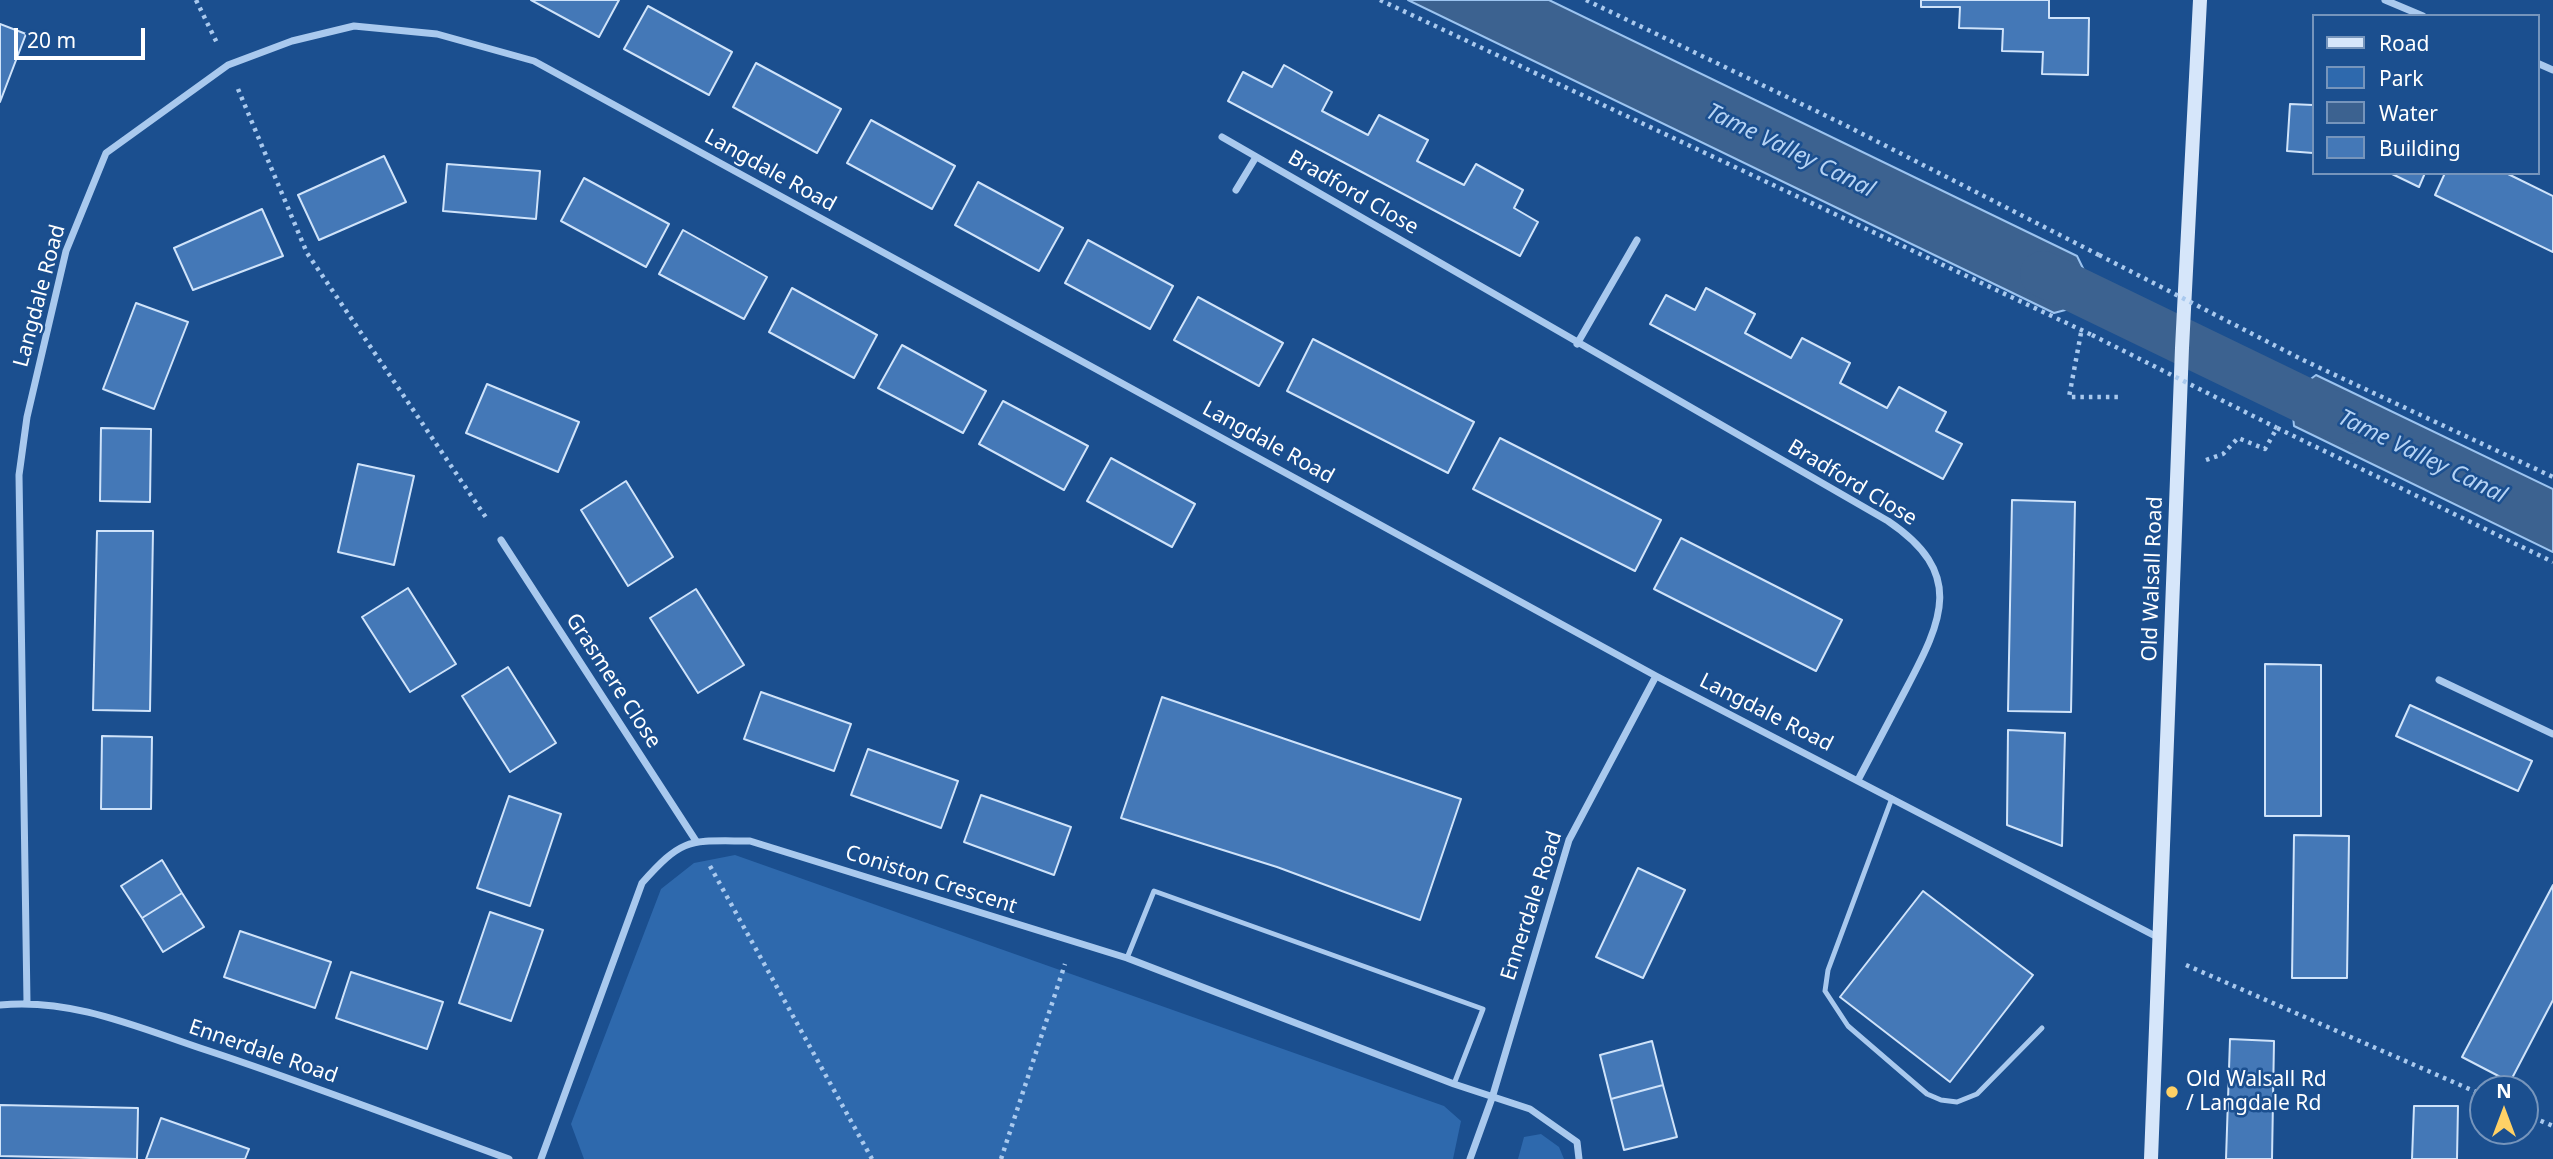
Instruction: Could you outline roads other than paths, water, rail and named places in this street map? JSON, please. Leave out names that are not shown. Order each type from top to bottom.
[{"type":"main road","name":"Old Walsall Road","points":[[2151,1159],[2178,470],[2200,0]]},
{"type":"street","points":[[2385,0],[2418,14]]},
{"type":"street","name":"Langdale Road","points":[[26,1002],[19,475],[26,417],[66,251],[106,153],[228,65],[292,41],[354,26],[437,34],[534,61],[1656,676],[1892,798],[2160,946]]},
{"type":"street","name":"Bradford Close","points":[[1222,137],[1888,521],[1923,550],[1934,569],[1940,594],[1938,624],[1858,780]]},
{"type":"street","name":"Bradford Close","points":[[1236,190],[1256,157]]},
{"type":"street","points":[[1577,344],[1637,240]]},
{"type":"street","name":"Grasmere Close","points":[[501,540],[696,841]]},
{"type":"street","name":"Ennerdale Road","points":[[1470,1159],[1492,1098],[1569,841],[1656,676]]},
{"type":"street","points":[[2438,680],[2553,734]]},
{"type":"street","name":"Coniston Crescent","points":[[541,1159],[642,883],[671,851],[696,841],[750,841],[1126,958],[1454,1084],[1530,1109],[1577,1142],[1578,1159]]},
{"type":"street","name":"Ennerdale Road","points":[[0,1005],[26,1002],[86,1010],[239,1061],[509,1159]]},
{"type":"lane","points":[[1892,798],[1828,970],[1825,991],[1831,1004],[1848,1026],[1927,1094],[1957,1102],[1977,1094],[2042,1028]]},
{"type":"lane","points":[[1126,958],[1154,891],[1483,1009],[1454,1084]]},
{"type":"water","name":"Tame Valley Canal","points":[[1408,0],[1549,0],[2077,256],[2099,301],[2054,313]]},
{"type":"water","name":"Tame Valley Canal","points":[[2316,375],[2553,489],[2553,552],[2294,426],[2291,394]]},
{"type":"waterway","name":"Tame Valley Canal","points":[[2043,274],[2347,421]]},
{"type":"place","name":"Old Walsall Rd / Langdale Rd","points":[[2172,1092]]}]
